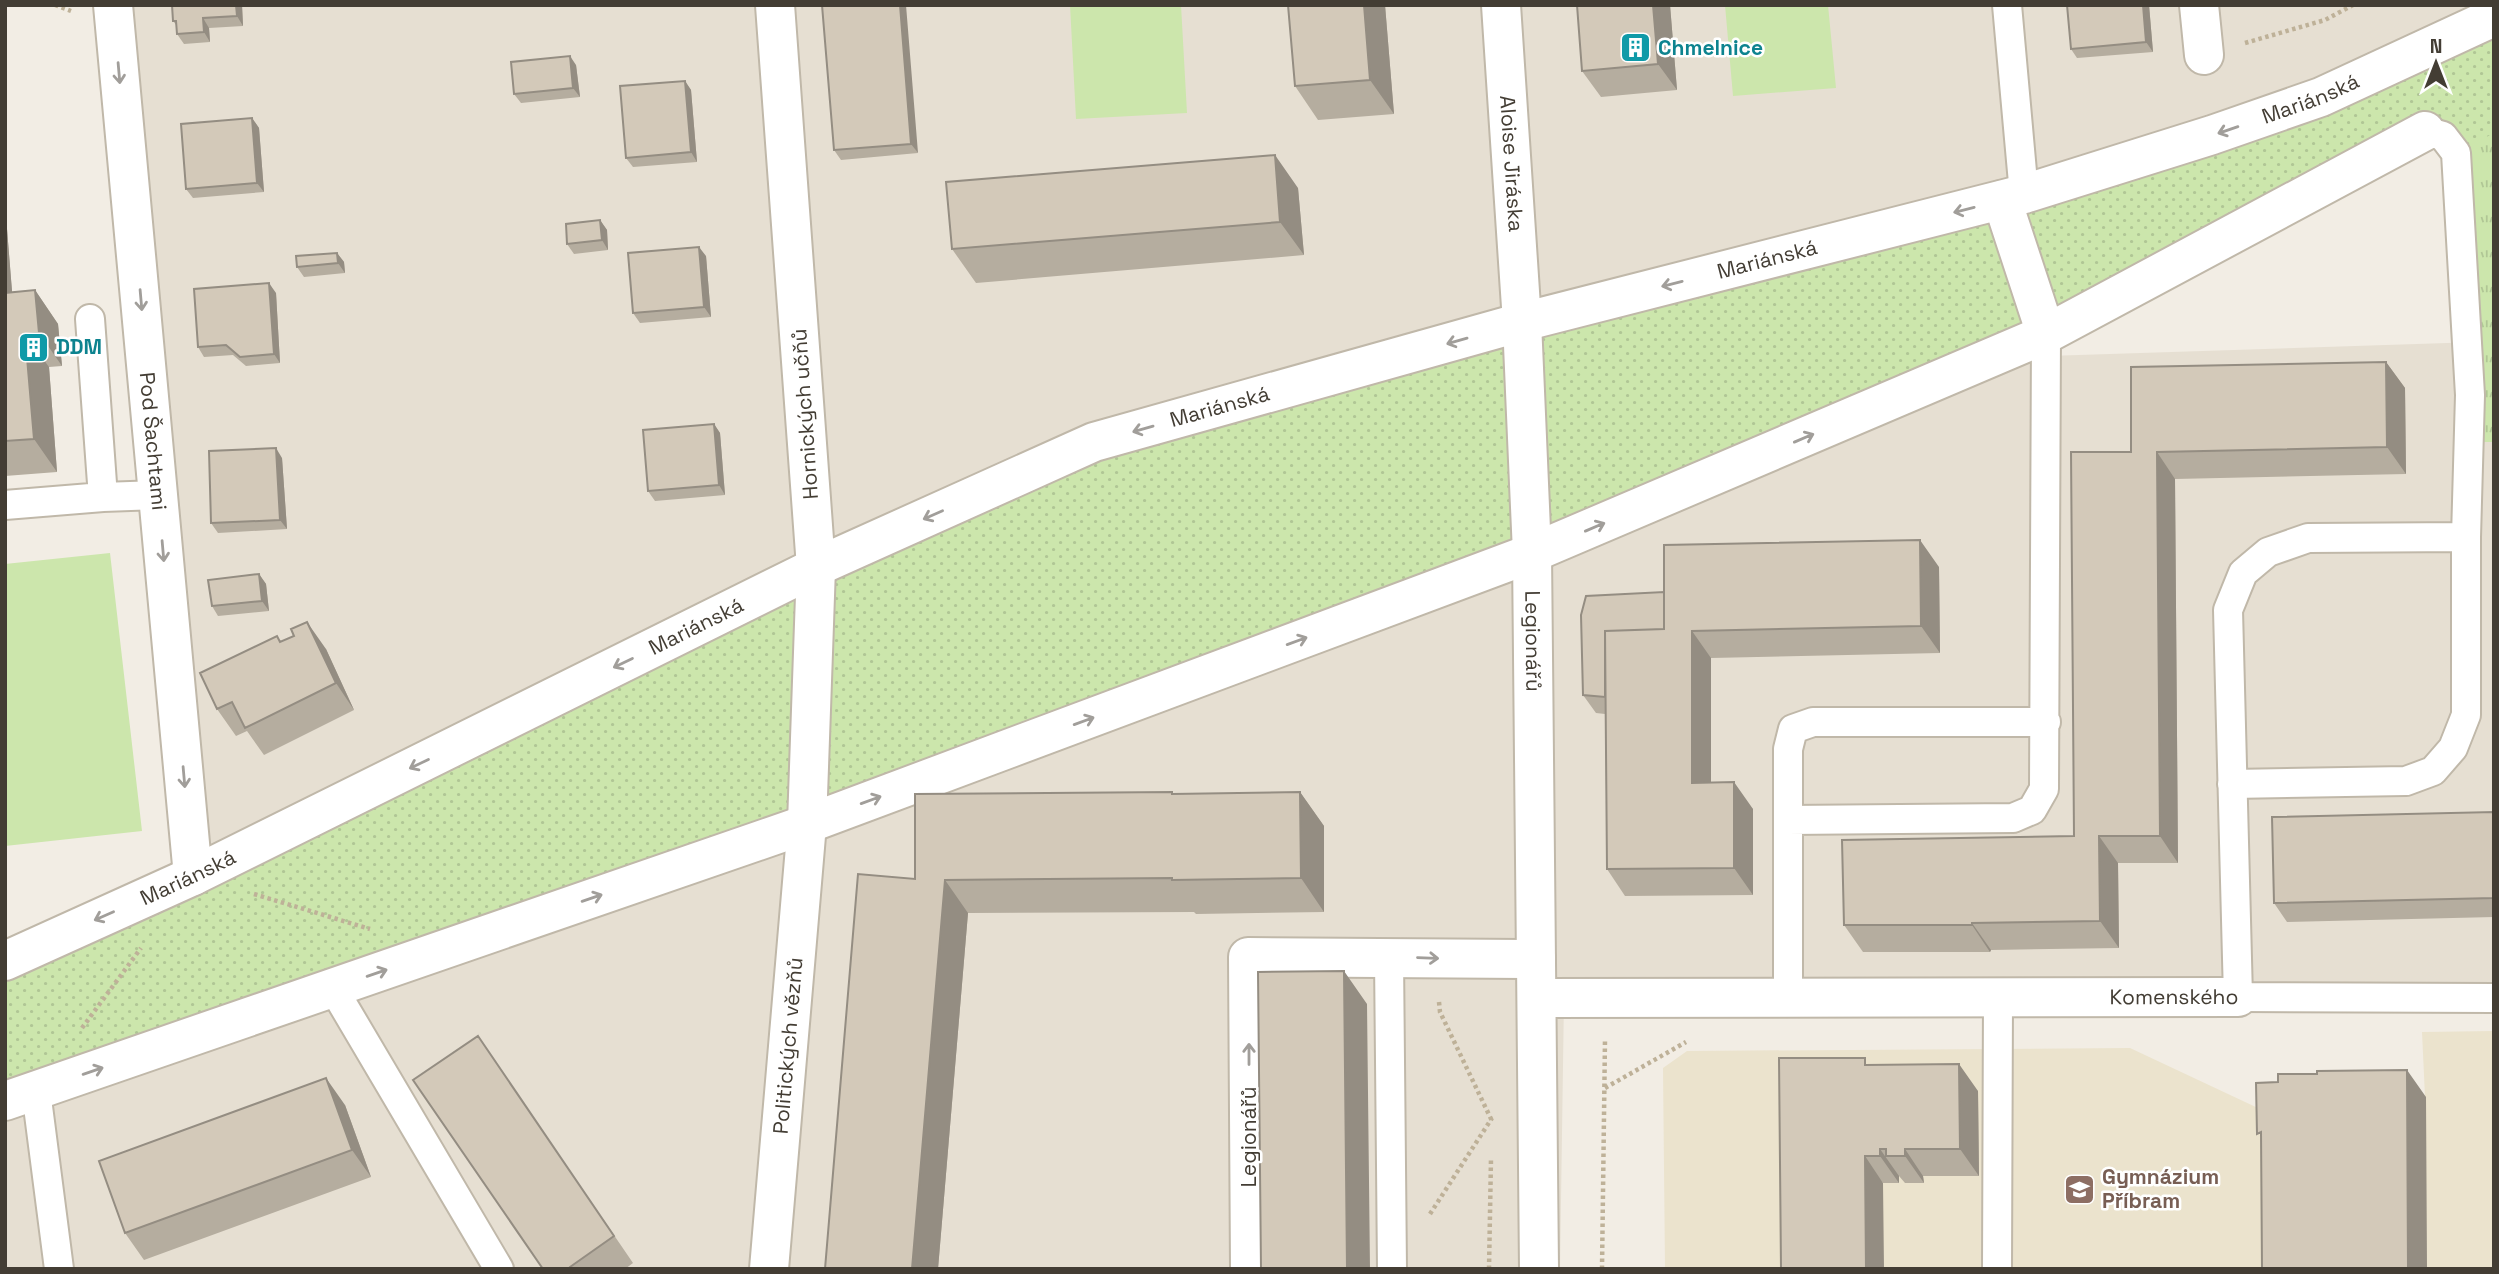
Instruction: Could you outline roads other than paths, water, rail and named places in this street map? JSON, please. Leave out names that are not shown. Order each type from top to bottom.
[{"type":"street","name":"Pod Šachtami","points":[[113,5],[193,876]]},
{"type":"street","name":"Hornických učňů","points":[[775,5],[816,567],[807,824]]},
{"type":"street","name":"Aloise Jiráska","points":[[1501,5],[1522,322]]},
{"type":"street","points":[[2199,5],[2204,55]]},
{"type":"street","name":"Mariánská","points":[[5,961],[193,876],[816,567],[1094,442],[1522,322],[2013,197],[2212,135],[2320,97],[2494,17]]},
{"type":"street","points":[[21,1096],[807,824],[1532,554],[2046,334],[2425,131]]},
{"type":"street","points":[[2013,197],[2046,334]]},
{"type":"street","name":"Legionářů","points":[[1522,322],[1532,554],[1539,1269]]},
{"type":"street","name":"Politických vězňů","points":[[769,1269],[807,824]]},
{"type":"street","name":"Legionářů","points":[[1250,1269],[1248,957],[1536,959]]},
{"type":"street","name":"Komenského","points":[[1536,998],[2238,997]]},
{"type":"lane","points":[[2007,5],[2013,197]]},
{"type":"lane","points":[[2232,784],[2406,781],[2432,771],[2453,748],[2466,715],[2466,537],[2470,395],[2456,153],[2443,136],[2425,131]]},
{"type":"lane","points":[[90,318],[103,497]]},
{"type":"lane","points":[[1788,820],[2013,818],[2032,810],[2044,789],[2046,334]]},
{"type":"lane","points":[[5,505],[158,495]]},
{"type":"lane","name":"Komenského","points":[[2238,997],[2228,610],[2243,573],[2268,552],[2308,538],[2466,537]]},
{"type":"lane","points":[[1788,998],[1788,749],[1793,729],[1813,722],[2046,722]]},
{"type":"lane","points":[[1388,957],[1392,1269]]},
{"type":"lane","points":[[333,988],[499,1269]]},
{"type":"lane","points":[[2238,997],[2494,998]]},
{"type":"lane","points":[[1997,1269],[1998,998]]},
{"type":"lane","points":[[21,1096],[59,1269]]},
{"type":"place","name":"Chmelnice","points":[[1635,48]]},
{"type":"place","name":"DDM","points":[[33,347]]},
{"type":"place","name":"Gymnázium Příbram","points":[[2079,1189]]}]
